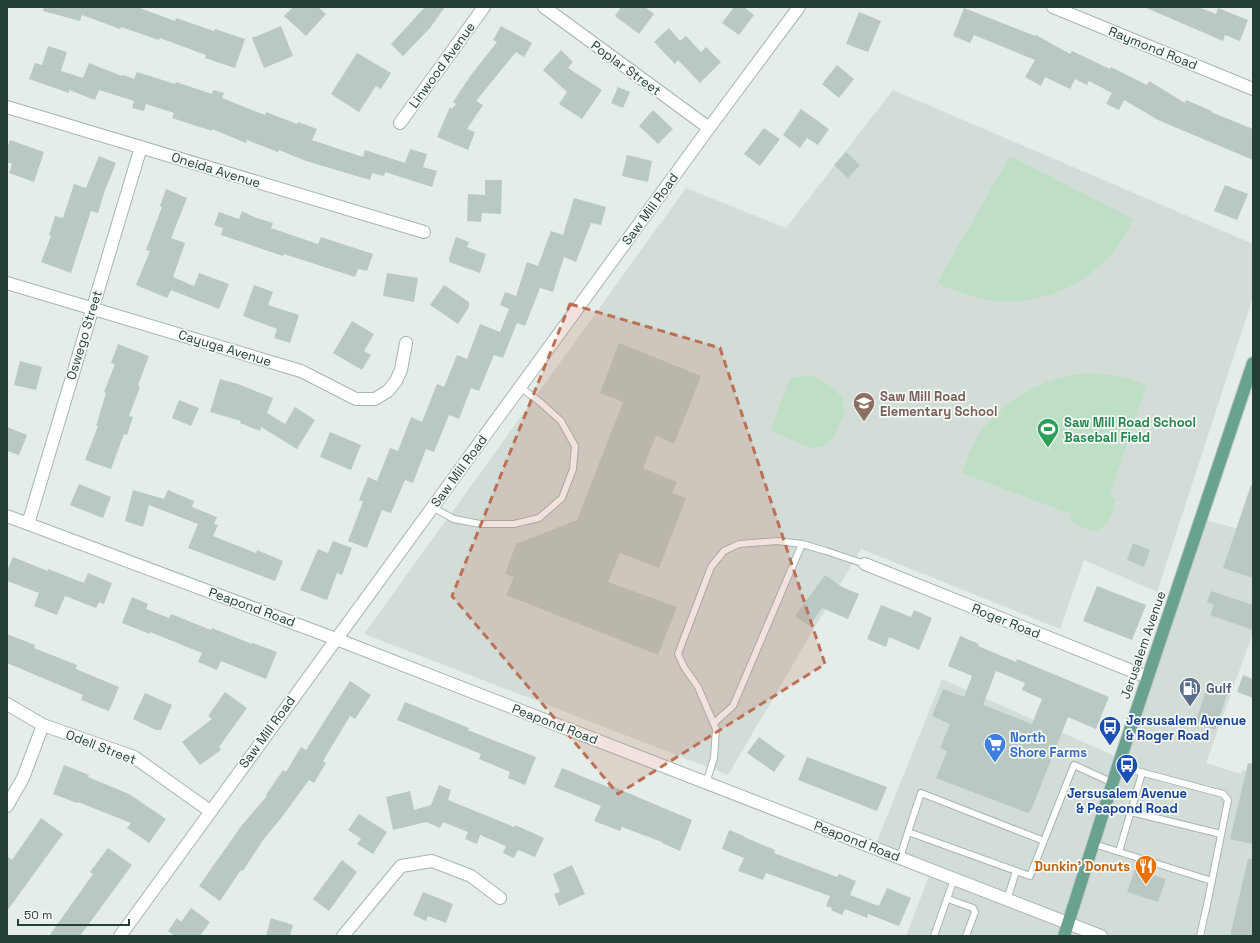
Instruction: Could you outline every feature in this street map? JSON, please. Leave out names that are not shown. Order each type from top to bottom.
[{"type":"main road","name":"Jerusalem Avenue","points":[[1064,936],[1112,783],[1253,363]]},
{"type":"street","name":"Linwood Avenue","points":[[400,123],[484,7]]},
{"type":"street","name":"Poplar Street","points":[[544,7],[709,128]]},
{"type":"street","name":"Saw Mill Road","points":[[120,936],[709,128],[799,7]]},
{"type":"street","name":"Raymond Road","points":[[1053,7],[1253,89]]},
{"type":"street","name":"Oneida Avenue","points":[[7,107],[424,232]]},
{"type":"street","name":"Oswego Street","points":[[28,524],[141,147]]},
{"type":"street","name":"Cayuga Avenue","points":[[7,283],[301,371],[356,399],[375,399],[388,391],[396,381],[401,370],[406,343]]},
{"type":"street","name":"Peapond Road","points":[[7,516],[336,639],[1101,936]]},
{"type":"street","name":"Roger Road","points":[[865,564],[1147,677]]},
{"type":"street","name":"Odell Street","points":[[7,704],[43,725],[134,757],[210,811]]},
{"type":"street","points":[[7,806],[23,778],[43,725]]},
{"type":"street","points":[[343,936],[401,866],[432,861],[471,876],[500,898]]},
{"type":"lane","points":[[432,507],[454,519],[480,524],[514,524],[539,518],[562,498],[573,469],[575,446],[561,421],[540,402],[520,387]]},
{"type":"lane","points":[[706,783],[714,758],[716,729],[698,687],[684,667],[678,654],[711,567],[724,551],[739,544],[777,541],[802,544],[865,564]]},
{"type":"lane","points":[[714,723],[733,706],[802,544]]},
{"type":"lane","points":[[908,832],[1030,876],[1074,765],[1112,783]]},
{"type":"lane","points":[[1118,766],[1222,794],[1228,800],[1200,936]]},
{"type":"lane","points":[[1119,852],[1142,773]]},
{"type":"lane","points":[[900,858],[921,793],[1044,841]]},
{"type":"lane","points":[[1131,812],[1221,834]]},
{"type":"lane","points":[[1094,844],[1212,881]]},
{"type":"lane","points":[[1007,900],[1016,871]]},
{"type":"lane","points":[[934,936],[954,879]]},
{"type":"lane","points":[[948,899],[973,908],[975,912],[966,936]]},
{"type":"highlighted area","points":[[570,304],[720,348],[825,664],[618,794],[452,596]]},
{"type":"shaded area","name":"Saw Mill Road Elementary School","points":[[893,90],[1253,244],[1253,297],[1157,592],[1084,560],[1060,629],[861,549],[728,775],[364,634],[686,188],[786,228]]},
{"type":"shaded area","points":[[1206,520],[1253,533],[1253,633],[1206,763],[1241,774],[1242,770],[1253,773],[1253,936],[906,936],[930,873],[873,851],[942,679],[1126,761]]},
{"type":"green space","points":[[1010,156],[1133,219],[1124,237],[1099,267],[1084,278],[1067,288],[1031,300],[1012,302],[993,301],[974,297],[937,283]]},
{"type":"green space","name":"Saw Mill Road School Baseball Field","points":[[1087,373],[1117,376],[1146,385],[1110,496],[1116,499],[1113,509],[1109,520],[1101,529],[1085,529],[1070,521],[1071,514],[962,473],[972,447],[980,433],[1003,408],[1013,400],[1052,380]]},
{"type":"green space","points":[[811,375],[829,385],[842,397],[844,413],[834,437],[826,445],[815,448],[807,447],[771,430],[790,378]]},
{"type":"building","points":[[44,7],[137,7],[175,21],[176,18],[214,31],[215,29],[245,39],[235,68],[205,58],[206,55],[160,38],[159,40],[121,27],[120,29],[82,15],[80,21],[43,11]]},
{"type":"building","points":[[293,7],[318,7],[326,14],[306,36],[284,16]]},
{"type":"building","points":[[425,7],[445,7],[430,28],[403,56],[391,44]]},
{"type":"building","points":[[621,7],[645,7],[654,14],[639,34],[615,16]]},
{"type":"building","points":[[734,7],[744,7],[754,15],[739,35],[722,23]]},
{"type":"building","points":[[1144,7],[1198,7],[1216,14],[1218,8],[1248,20],[1240,41],[1225,35],[1223,41]]},
{"type":"building","points":[[964,8],[1035,36],[1036,35],[1070,54],[1072,51],[1110,69],[1111,67],[1147,85],[1149,81],[1185,103],[1186,100],[1253,129],[1253,160],[1158,120],[1124,100],[1119,110],[1106,104],[1112,93],[1089,81],[1087,85],[1075,79],[1070,89],[1045,77],[1041,86],[1025,77],[1035,60],[974,35],[970,43],[953,36]]},
{"type":"building","points":[[859,12],[881,21],[868,52],[846,44]]},
{"type":"building","points":[[281,26],[293,56],[264,68],[252,38]]},
{"type":"building","points":[[501,26],[532,43],[524,57],[516,52],[476,101],[483,105],[467,129],[475,132],[468,150],[437,137],[450,107],[452,109],[456,104],[453,102],[471,75],[497,42],[493,40]]},
{"type":"building","points":[[669,28],[680,41],[686,36],[701,52],[706,47],[721,62],[700,83],[678,60],[675,64],[654,42]]},
{"type":"building","points":[[48,46],[67,52],[61,71],[83,78],[89,63],[134,79],[137,72],[175,84],[176,82],[212,94],[213,90],[224,93],[222,98],[265,115],[266,112],[297,124],[298,122],[317,129],[312,140],[363,157],[365,150],[405,163],[410,149],[427,154],[423,167],[437,171],[432,187],[385,172],[384,176],[372,173],[370,180],[306,161],[279,150],[278,152],[247,140],[246,143],[212,129],[212,131],[172,118],[174,113],[146,104],[144,111],[132,108],[134,101],[99,90],[95,100],[69,90],[69,93],[29,79],[35,63],[42,65]]},
{"type":"building","points":[[561,50],[573,62],[568,68],[602,90],[582,119],[559,104],[567,92],[543,70]]},
{"type":"building","points":[[357,53],[391,73],[381,89],[376,86],[359,112],[331,94]]},
{"type":"building","points":[[837,65],[854,79],[839,98],[822,84]]},
{"type":"building","points":[[618,87],[630,92],[623,108],[611,103]]},
{"type":"building","points":[[801,109],[829,129],[818,145],[807,138],[800,148],[783,135]]},
{"type":"building","points":[[653,110],[673,129],[658,144],[639,126]]},
{"type":"building","points":[[764,128],[780,139],[760,166],[744,154]]},
{"type":"building","points":[[10,140],[44,152],[34,182],[9,173],[12,164],[7,162],[7,148]]},
{"type":"building","points":[[846,152],[860,165],[848,178],[834,165]]},
{"type":"building","points":[[627,155],[652,161],[648,182],[622,176]]},
{"type":"building","points":[[99,156],[116,163],[105,190],[98,213],[91,211],[71,273],[41,262],[51,236],[49,235],[55,216],[63,218],[74,184],[86,188]]},
{"type":"building","points":[[485,180],[502,180],[501,214],[482,213],[481,222],[467,221],[468,194],[485,195]]},
{"type":"building","points":[[1225,185],[1248,194],[1237,220],[1214,211]]},
{"type":"building","points":[[166,189],[187,198],[171,238],[185,243],[173,277],[194,286],[199,273],[229,284],[219,309],[171,290],[167,298],[136,285],[150,251],[146,250],[162,207],[160,206]]},
{"type":"building","points":[[574,198],[606,207],[601,225],[591,223],[576,262],[564,257],[553,292],[540,288],[525,326],[517,323],[503,358],[494,355],[479,391],[471,388],[459,419],[449,415],[434,452],[426,449],[413,483],[405,480],[391,513],[382,510],[367,548],[348,541],[363,502],[359,500],[368,477],[377,481],[390,448],[398,451],[411,417],[422,422],[437,384],[444,387],[457,355],[467,359],[480,324],[500,332],[509,309],[500,305],[505,292],[516,296],[527,262],[538,266],[551,231],[563,235]]},
{"type":"building","points":[[242,211],[254,217],[273,223],[271,228],[318,244],[321,237],[373,254],[367,271],[358,269],[355,277],[284,254],[283,256],[221,235],[223,228],[214,225],[219,212],[239,219]]},
{"type":"building","points":[[456,237],[469,242],[467,247],[486,254],[480,273],[449,262]]},
{"type":"building","points":[[387,273],[418,278],[414,302],[383,296]]},
{"type":"building","points":[[254,285],[273,292],[268,305],[299,315],[290,343],[274,338],[277,329],[243,316]]},
{"type":"building","points":[[444,285],[469,302],[469,307],[458,324],[430,305]]},
{"type":"building","points":[[352,321],[374,334],[364,351],[371,355],[362,370],[333,353]]},
{"type":"building","points":[[619,343],[701,376],[674,444],[656,436],[643,468],[677,482],[672,493],[686,498],[659,568],[620,553],[608,582],[677,607],[658,655],[506,595],[514,577],[505,574],[516,544],[577,520],[623,402],[600,393]]},
{"type":"building","points":[[118,344],[149,356],[138,385],[140,387],[129,416],[133,417],[127,435],[124,434],[111,469],[85,460],[98,426],[96,426],[106,393],[104,392],[115,364],[111,363]]},
{"type":"building","points":[[20,361],[42,367],[36,390],[14,385]]},
{"type":"building","points":[[220,379],[238,384],[273,398],[267,413],[285,424],[295,407],[315,420],[297,449],[261,427],[260,431],[240,423],[241,421],[210,412]]},
{"type":"building","points":[[179,400],[199,408],[191,426],[172,418]]},
{"type":"building","points":[[7,427],[27,435],[19,455],[7,451]]},
{"type":"building","points":[[330,432],[361,445],[351,470],[320,457]]},
{"type":"building","points":[[79,484],[111,497],[103,518],[70,505]]},
{"type":"building","points":[[1251,485],[1253,485],[1253,578],[1223,568]]},
{"type":"building","points":[[133,490],[164,499],[168,490],[194,501],[192,507],[217,517],[214,524],[218,525],[213,536],[256,553],[257,550],[283,561],[275,581],[188,548],[198,524],[149,505],[143,527],[125,521]]},
{"type":"building","points":[[333,541],[352,548],[342,575],[337,573],[327,600],[300,590],[318,549],[328,553]]},
{"type":"building","points":[[1133,543],[1150,550],[1144,567],[1127,560]]},
{"type":"building","points":[[13,557],[84,583],[88,573],[112,583],[104,604],[99,602],[96,608],[65,596],[57,615],[34,606],[39,593],[7,581],[7,571]]},
{"type":"building","points":[[825,575],[842,587],[859,594],[848,619],[822,608],[809,626],[795,616]]},
{"type":"building","points":[[1097,586],[1146,605],[1132,640],[1083,621]]},
{"type":"building","points":[[1211,591],[1253,605],[1253,630],[1210,615],[1214,605],[1207,602]]},
{"type":"building","points":[[132,597],[148,604],[146,609],[169,618],[171,614],[211,630],[212,628],[277,652],[266,679],[221,661],[217,670],[198,662],[202,653],[150,632],[150,634],[122,623]]},
{"type":"building","points":[[881,605],[911,617],[914,610],[932,618],[919,650],[889,637],[886,647],[867,639]]},
{"type":"building","points":[[7,634],[35,645],[34,648],[77,665],[76,669],[119,687],[109,711],[81,700],[83,695],[7,663]]},
{"type":"building","name":"North Shore Farms","points":[[960,636],[979,644],[978,646],[1016,662],[1017,659],[1109,697],[1096,729],[1068,717],[1032,808],[1028,813],[936,778],[947,751],[940,748],[950,724],[932,716],[943,689],[964,697],[972,676],[948,666]],"holes":[[[996,671],[1025,683],[1022,690],[1042,699],[1032,724],[983,705]]]},
{"type":"building","points":[[1243,675],[1253,679],[1253,698],[1237,692]]},
{"type":"building","points":[[350,681],[371,695],[355,719],[350,716],[323,761],[326,763],[314,783],[309,780],[263,840],[243,871],[241,870],[220,901],[199,886],[242,825],[267,796],[266,795],[283,770],[286,772],[301,747],[306,750]]},
{"type":"building","points":[[1209,682],[1229,689],[1215,730],[1195,723]]},
{"type":"building","points":[[225,692],[247,708],[219,747],[221,750],[200,765],[182,742],[212,719],[208,716]]},
{"type":"building","points":[[145,693],[172,705],[161,730],[156,730],[133,719]]},
{"type":"building","points":[[405,702],[469,728],[468,730],[536,757],[525,785],[508,778],[510,772],[479,759],[481,754],[397,720]]},
{"type":"building","points":[[759,737],[785,756],[774,772],[747,753]]},
{"type":"building","points":[[807,757],[887,787],[877,811],[798,780]]},
{"type":"building","points":[[1248,763],[1253,764],[1253,844],[1230,839]]},
{"type":"building","points":[[64,765],[129,794],[166,819],[149,843],[127,828],[131,823],[78,802],[77,803],[53,794]]},
{"type":"building","points":[[562,768],[608,787],[609,785],[692,820],[680,851],[662,842],[622,827],[620,831],[594,821],[601,806],[554,787]]},
{"type":"building","points":[[439,785],[451,790],[448,800],[514,827],[515,825],[544,838],[535,857],[518,850],[514,858],[503,853],[506,846],[480,835],[477,844],[465,839],[468,832],[443,822],[440,828],[426,822],[393,830],[386,797],[410,791],[414,810],[431,805]]},
{"type":"building","points":[[359,814],[387,832],[373,854],[357,844],[361,839],[348,830]]},
{"type":"building","points":[[41,818],[63,834],[7,911],[7,856],[12,860]]},
{"type":"building","points":[[729,830],[775,850],[774,853],[837,877],[839,874],[856,881],[850,895],[879,906],[887,888],[911,898],[899,926],[868,914],[867,918],[845,909],[842,915],[826,906],[830,896],[766,873],[763,880],[738,871],[744,858],[722,849]]},
{"type":"building","points":[[108,848],[132,865],[80,936],[49,936],[93,874],[90,872]]},
{"type":"building","points":[[1248,859],[1253,859],[1253,936],[1230,936]]},
{"type":"building","points":[[342,860],[357,872],[329,911],[313,899]]},
{"type":"building","points":[[572,865],[585,894],[559,906],[554,894],[560,892],[553,874]]},
{"type":"building","name":"Dunkin' Donuts","points":[[1135,869],[1166,879],[1158,902],[1127,892]]},
{"type":"building","points":[[423,892],[453,904],[446,923],[428,916],[426,921],[413,915]]},
{"type":"building","points":[[191,908],[210,922],[200,936],[175,936],[168,931],[177,918],[181,922]]},
{"type":"building","points":[[271,918],[293,925],[290,936],[266,936]]},
{"type":"place","name":"Saw Mill Road Elementary School","points":[[864,422]]},
{"type":"place","name":"Saw Mill Road School Baseball Field","points":[[1048,448]]},
{"type":"place","name":"Gulf","points":[[1190,708]]},
{"type":"place","name":"Jersusalem Avenue & Roger Road","points":[[1110,746]]},
{"type":"place","name":"North Shore Farms","points":[[995,764]]},
{"type":"place","name":"Jersusalem Avenue & Peapond Road","points":[[1127,784]]},
{"type":"place","name":"Dunkin' Donuts","points":[[1146,886]]}]
